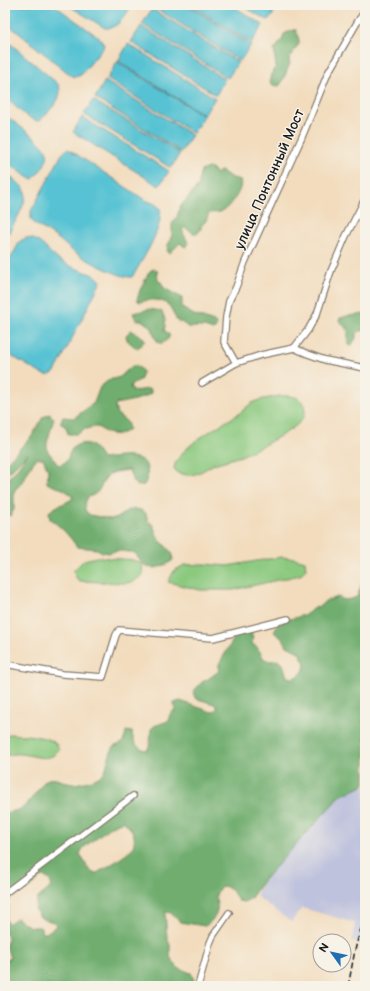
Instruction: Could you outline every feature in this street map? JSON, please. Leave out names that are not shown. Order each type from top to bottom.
[{"type":"street","name":"улица Понтонный Мост","points":[[236,363],[224,342],[229,301],[245,262],[302,137],[328,73],[365,11]]},
{"type":"street","points":[[294,348],[308,330],[317,314],[331,271],[346,236],[365,199]]},
{"type":"street","points":[[202,383],[236,363],[261,355],[294,348],[325,360],[365,368]]},
{"type":"street","points":[[5,664],[64,674],[104,676],[116,635],[119,630],[213,638],[288,619]]},
{"type":"street","points":[[5,893],[133,796]]},
{"type":"street","points":[[198,986],[210,943],[213,936],[229,913]]},
{"type":"shaded area","points":[[365,783],[365,945],[352,941],[355,923],[302,908],[291,922],[256,896],[262,883],[343,792]]},
{"type":"green space","points":[[296,30],[299,44],[289,58],[290,64],[281,84],[279,86],[272,85],[270,83],[273,70],[276,67],[274,50],[282,40],[284,34]]},
{"type":"green space","points":[[208,168],[212,169],[216,174],[222,171],[230,177],[240,180],[241,184],[238,193],[225,209],[220,212],[209,213],[206,221],[201,226],[201,229],[197,234],[183,227],[183,232],[188,245],[185,247],[180,243],[170,253],[167,252],[172,235],[172,224],[177,217],[180,207],[199,185],[201,171]]},
{"type":"green space","points":[[155,269],[157,270],[158,281],[161,282],[164,288],[182,298],[182,308],[194,315],[214,322],[216,324],[216,328],[213,330],[204,327],[188,327],[181,322],[178,322],[170,307],[164,302],[148,300],[140,302],[137,300],[149,272]]},
{"type":"green space","points":[[150,309],[161,311],[164,315],[164,330],[169,334],[169,338],[163,343],[159,343],[155,338],[152,328],[141,320],[136,320],[133,313]]},
{"type":"green space","points":[[365,314],[365,330],[356,334],[356,338],[351,346],[348,344],[348,330],[339,321],[340,318]]},
{"type":"green space","points":[[131,330],[144,338],[145,341],[138,348],[127,340],[126,335]]},
{"type":"green space","points":[[132,366],[138,366],[143,372],[141,379],[130,386],[131,389],[134,391],[148,389],[151,390],[151,393],[139,399],[116,404],[115,407],[117,414],[127,422],[129,429],[124,433],[115,434],[105,432],[95,427],[84,429],[78,434],[68,434],[66,427],[60,423],[63,417],[74,418],[94,403],[100,387],[109,380],[120,377]]},
{"type":"green space","points":[[279,396],[293,396],[300,400],[304,405],[305,411],[303,418],[296,425],[255,450],[241,456],[214,464],[196,474],[188,475],[177,473],[174,468],[177,460],[192,444],[240,413],[252,403]]},
{"type":"green space","points":[[50,414],[54,418],[47,443],[47,450],[58,465],[67,461],[70,452],[74,447],[84,443],[94,447],[102,459],[129,457],[141,460],[145,463],[147,469],[147,479],[144,485],[138,486],[133,482],[129,470],[112,473],[104,480],[97,493],[88,497],[85,503],[85,510],[90,515],[110,519],[117,518],[128,510],[141,510],[146,514],[148,521],[153,525],[158,538],[172,553],[173,560],[162,566],[150,568],[143,564],[135,553],[115,551],[109,553],[102,552],[97,549],[77,547],[65,532],[50,519],[49,512],[73,498],[67,491],[47,483],[48,470],[43,458],[37,458],[32,464],[23,481],[14,491],[14,510],[10,516],[5,514],[5,482],[28,453],[5,476],[5,464],[32,436],[43,417]]},
{"type":"green space","points":[[97,557],[133,560],[142,564],[143,575],[133,582],[126,583],[79,581],[75,576],[74,570],[84,560]]},
{"type":"green space","points":[[281,557],[305,561],[306,569],[300,575],[233,590],[200,590],[168,582],[174,571],[184,565],[205,564],[227,566]]},
{"type":"green space","points":[[365,579],[365,784],[340,796],[263,881],[250,899],[244,902],[238,901],[230,889],[221,886],[216,894],[216,913],[212,920],[205,926],[180,922],[171,913],[165,912],[167,938],[170,945],[170,957],[178,968],[191,973],[194,980],[194,986],[5,986],[5,962],[10,957],[5,946],[8,939],[7,935],[5,934],[5,813],[18,810],[25,806],[46,780],[56,779],[73,784],[85,782],[102,775],[105,771],[109,756],[114,746],[123,741],[126,731],[132,732],[133,739],[138,747],[147,750],[150,745],[151,729],[154,726],[168,721],[170,714],[175,710],[174,703],[180,701],[212,712],[218,708],[214,704],[195,698],[193,692],[202,682],[219,671],[219,664],[236,635],[244,632],[251,632],[253,639],[252,644],[257,647],[264,659],[270,661],[277,660],[283,664],[287,677],[293,678],[300,675],[304,670],[305,663],[299,652],[287,646],[284,640],[274,632],[277,625],[288,619],[308,613],[313,608],[320,606],[325,601],[338,597],[344,600],[357,597],[363,580]],"holes":[[[123,821],[130,828],[133,834],[134,844],[132,849],[120,859],[95,874],[89,870],[80,854],[83,848],[111,826]],[[43,876],[49,880],[51,886],[39,897],[35,910],[41,918],[56,924],[55,927],[46,933],[43,933],[40,927],[30,927],[17,918],[8,924],[6,918],[9,906],[7,903],[14,895],[34,885],[40,877]]]},
{"type":"green space","points":[[10,734],[34,736],[47,739],[56,744],[59,749],[56,754],[42,758],[19,754],[5,756],[5,736]]},
{"type":"water","points":[[5,5],[54,5],[101,39],[104,44],[103,48],[81,75],[75,77],[72,76],[5,22]]},
{"type":"water","points":[[68,5],[132,5],[118,24],[110,28],[105,28]]},
{"type":"water","points":[[155,5],[187,5],[251,45],[240,61],[154,7]]},
{"type":"water","points":[[190,5],[231,5],[263,25],[251,43]]},
{"type":"water","points":[[241,5],[272,5],[273,14],[271,18],[267,20]]},
{"type":"water","points":[[152,9],[238,62],[228,78],[142,24]]},
{"type":"water","points":[[141,26],[225,79],[216,95],[131,42]]},
{"type":"water","points":[[5,39],[58,84],[60,94],[58,99],[40,121],[31,119],[5,97]]},
{"type":"water","points":[[128,44],[215,98],[204,115],[118,61]]},
{"type":"water","points":[[117,62],[204,116],[193,133],[107,79]]},
{"type":"water","points":[[105,81],[192,135],[181,152],[95,98]]},
{"type":"water","points":[[93,100],[180,153],[171,168],[84,114]]},
{"type":"water","points":[[5,115],[35,138],[47,152],[47,159],[41,170],[33,179],[27,177],[5,160]]},
{"type":"water","points":[[82,117],[169,171],[159,186],[73,132]]},
{"type":"water","points":[[67,149],[145,200],[160,208],[157,232],[149,249],[132,277],[120,275],[85,258],[73,251],[59,239],[36,225],[31,220],[31,211],[62,154]]},
{"type":"water","points":[[5,173],[20,185],[26,193],[20,212],[8,234],[5,235]]},
{"type":"water","points":[[26,238],[38,241],[57,259],[74,268],[96,276],[101,281],[55,372],[50,375],[40,373],[5,352],[5,269],[20,241]]},
{"type":"railway","points":[[348,986],[357,944],[365,920]]}]
